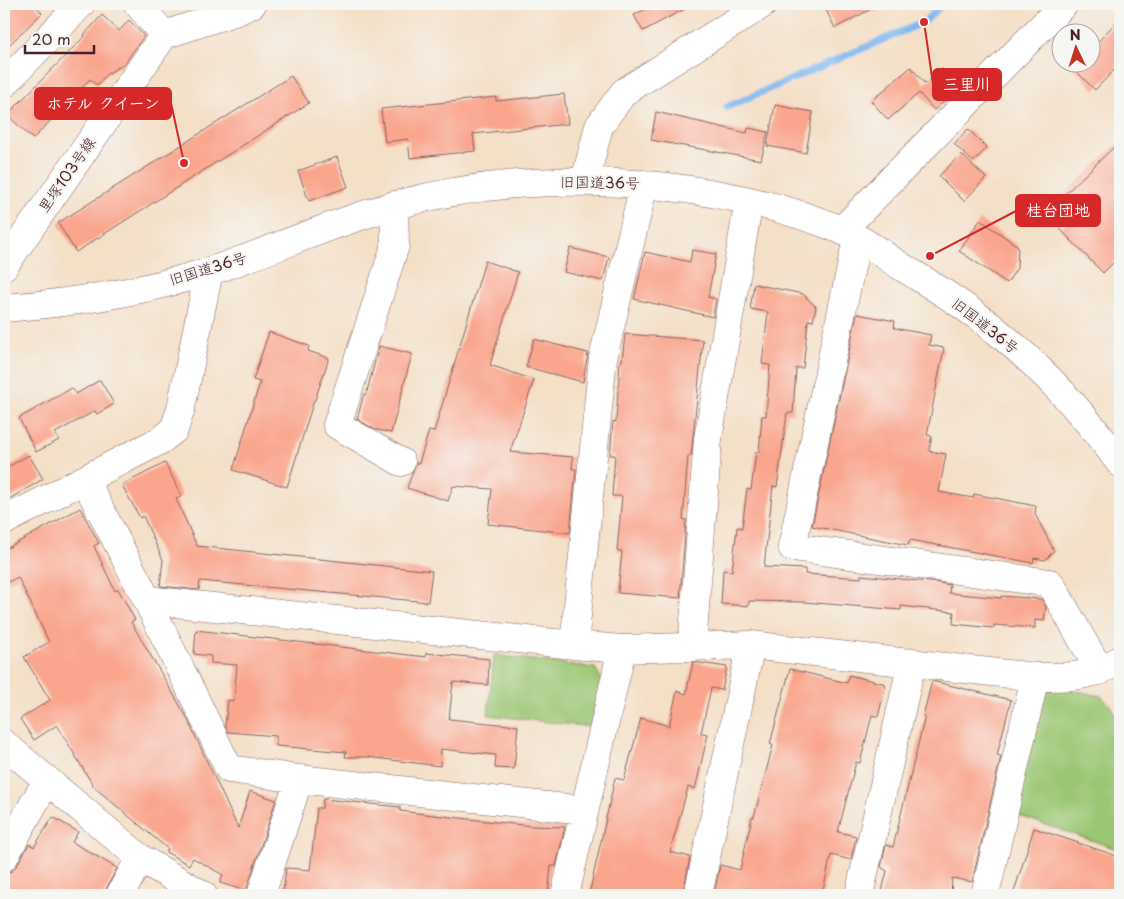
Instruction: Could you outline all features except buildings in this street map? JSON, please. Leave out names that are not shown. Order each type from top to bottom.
[{"type":"street","points":[[4,84],[81,4]]},
{"type":"street","points":[[138,4],[164,36],[252,4]]},
{"type":"street","points":[[585,181],[599,126],[624,92],[763,4]]},
{"type":"street","points":[[147,600],[622,649],[752,645],[1035,677],[1075,677],[1114,669],[1050,583],[792,547],[849,235],[1064,4]]},
{"type":"street","name":"里塚103号線","points":[[4,266],[164,36]]},
{"type":"street","name":"旧国道36号","points":[[4,308],[82,300],[127,292],[209,271],[394,205],[456,191],[505,184],[585,181],[644,184],[749,201],[849,235],[944,293],[999,333],[1062,391],[1089,421],[1120,463]]},
{"type":"street","points":[[574,645],[602,358],[644,184]]},
{"type":"street","points":[[692,647],[708,439],[749,201]]},
{"type":"street","points":[[394,205],[395,246],[337,425],[401,462]]},
{"type":"street","points":[[4,521],[161,440],[174,430],[181,408],[209,271]]},
{"type":"street","points":[[85,480],[147,600],[229,769],[299,779],[584,810]]},
{"type":"street","points":[[698,895],[752,645]]},
{"type":"street","points":[[565,895],[622,649]]},
{"type":"street","points":[[859,895],[912,662]]},
{"type":"street","points":[[985,895],[1035,677]]},
{"type":"street","points":[[4,744],[140,858],[202,895]]},
{"type":"street","points":[[261,895],[299,779]]},
{"type":"street","points":[[4,857],[47,780]]},
{"type":"street","points":[[120,895],[140,858]]},
{"type":"green space","points":[[494,655],[595,668],[603,682],[591,727],[488,715]]},
{"type":"green space","points":[[1049,685],[1101,696],[1110,705],[1120,727],[1120,850],[1014,814],[1040,692]]},
{"type":"waterway","points":[[727,107],[924,22],[943,4]]},
{"type":"place","name":"三里川","points":[[924,22]]},
{"type":"place","name":"ホテル クイーン","points":[[184,163]]},
{"type":"place","name":"桂台団地","points":[[930,256]]}]
